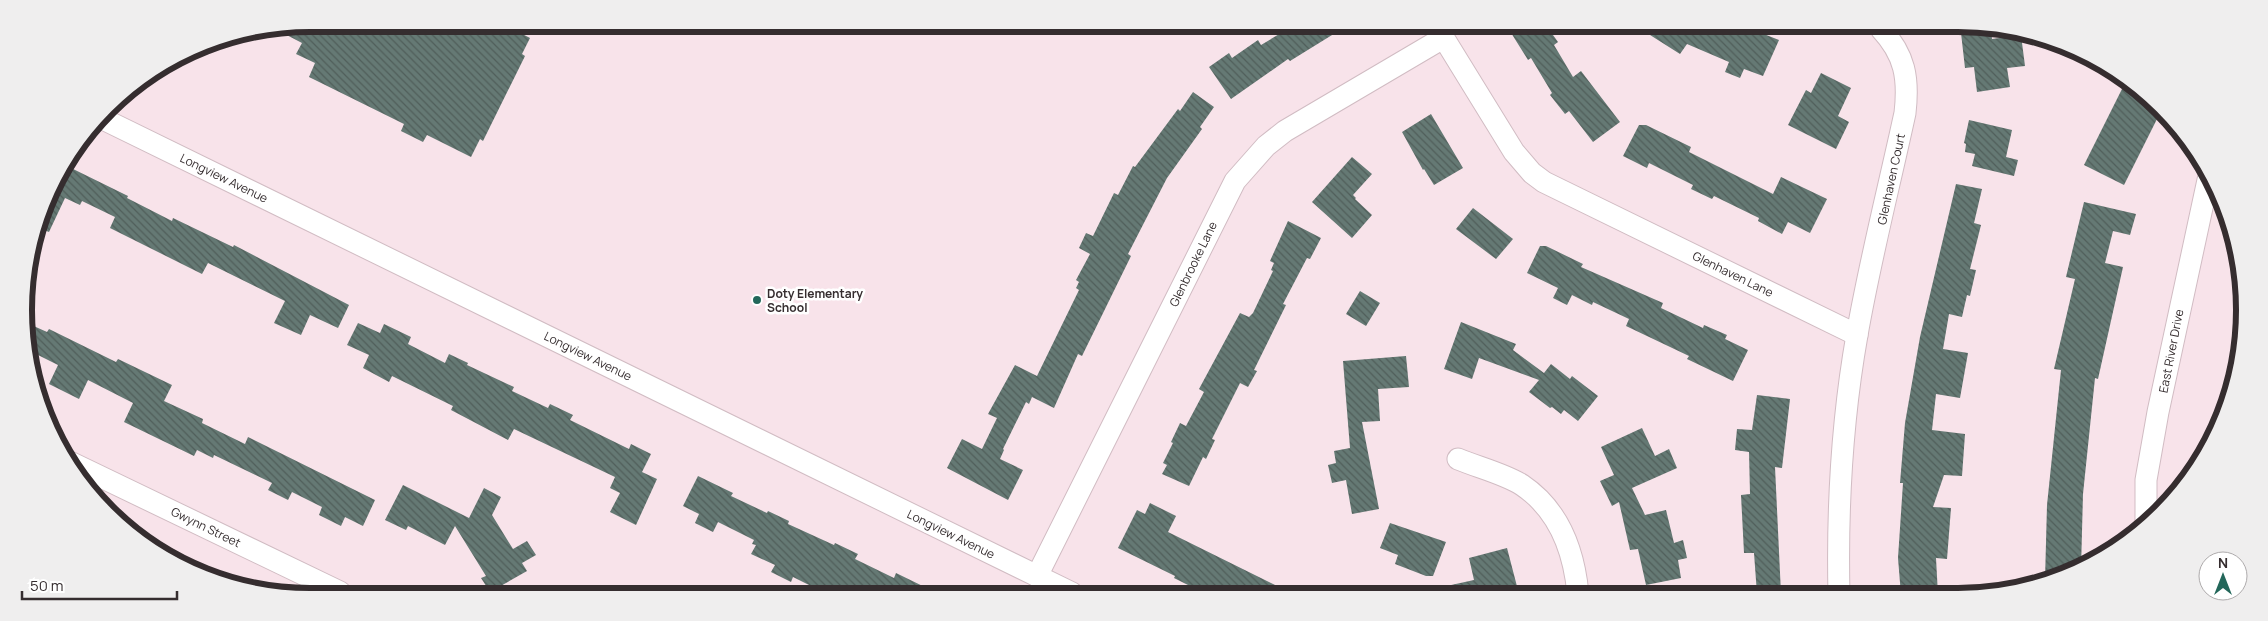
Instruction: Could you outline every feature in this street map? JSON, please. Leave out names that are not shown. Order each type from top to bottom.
[{"type":"street","name":"Glenhaven Court","points":[[1857,335],[1906,113],[1907,93],[1904,68],[1894,43],[1884,32]]},
{"type":"street","name":"Glenhaven Lane","points":[[1440,33],[1522,164],[1544,182],[1857,335]]},
{"type":"street","name":"Glenbrooke Lane","points":[[1037,576],[1225,200],[1240,175],[1266,146],[1285,131],[1440,33]]},
{"type":"street","name":"Longview Avenue","points":[[107,121],[1062,588]]},
{"type":"street","name":"East River Drive","points":[[2146,515],[2146,480],[2182,297],[2206,187]]},
{"type":"street","points":[[1839,588],[1840,507],[1848,404],[1857,335]]},
{"type":"street","points":[[1458,459],[1521,485],[1540,500],[1552,514],[1563,532],[1577,588]]},
{"type":"street","name":"Gwynn Street","points":[[81,467],[332,588]]},
{"type":"building","points":[[310,32],[518,32],[530,38],[522,54],[525,56],[483,141],[480,139],[471,157],[427,135],[423,142],[401,131],[404,124],[309,77],[315,63],[296,54],[302,43],[284,34]]},
{"type":"building","points":[[1283,32],[1337,32],[1290,61],[1288,59],[1231,99],[1209,67],[1229,53],[1232,58],[1258,40],[1261,45]]},
{"type":"building","points":[[1510,32],[1551,32],[1558,42],[1554,45],[1573,77],[1581,71],[1620,122],[1593,142],[1569,111],[1565,114],[1550,95],[1552,93],[1531,58],[1528,60]]},
{"type":"building","points":[[1645,32],[1751,32],[1755,34],[1759,32],[1779,40],[1763,76],[1744,69],[1740,78],[1725,72],[1729,62],[1687,44],[1680,54]]},
{"type":"building","points":[[1961,33],[1992,35],[1992,39],[2006,37],[2022,40],[2025,66],[2007,68],[2010,87],[1977,92],[1974,67],[1965,68]]},
{"type":"building","points":[[1821,73],[1851,88],[1838,116],[1849,122],[1836,149],[1788,125],[1806,90],[1811,93]]},
{"type":"building","points":[[2123,87],[2158,118],[2124,185],[2084,165]]},
{"type":"building","points":[[1193,92],[1214,107],[1200,127],[1202,129],[1167,178],[1128,254],[1131,256],[1082,356],[1078,354],[1054,408],[1032,397],[1029,404],[1026,402],[1003,449],[1000,459],[1023,470],[1008,500],[947,468],[962,439],[982,449],[997,418],[988,414],[1015,365],[1037,376],[1079,290],[1076,288],[1079,282],[1076,280],[1090,254],[1079,248],[1086,233],[1093,236],[1114,193],[1118,195],[1133,166],[1135,167]]},
{"type":"building","points":[[1431,114],[1463,168],[1434,185],[1423,170],[1402,132]]},
{"type":"building","points":[[1969,120],[2012,130],[2006,157],[2018,160],[2014,176],[1972,166],[1975,154],[1965,152],[1966,144],[1964,143]]},
{"type":"building","points":[[1639,125],[1646,125],[1691,147],[1689,152],[1773,194],[1781,177],[1827,199],[1810,233],[1788,222],[1782,234],[1758,221],[1759,218],[1714,196],[1712,199],[1691,189],[1693,185],[1649,163],[1647,168],[1623,156]]},
{"type":"building","points":[[1352,157],[1372,174],[1353,195],[1372,215],[1352,238],[1312,202]]},
{"type":"building","points":[[72,168],[128,196],[127,198],[172,221],[173,218],[233,247],[234,245],[349,305],[338,328],[310,315],[301,335],[274,323],[285,301],[208,263],[202,274],[110,228],[115,217],[82,201],[80,205],[65,198],[49,232],[44,230],[47,221],[61,188]]},
{"type":"building","points":[[1956,184],[1982,189],[1974,223],[1981,225],[1970,269],[1976,270],[1970,296],[1967,295],[1962,317],[1949,314],[1943,349],[1968,353],[1960,398],[1936,394],[1932,430],[1965,434],[1962,476],[1944,475],[1933,507],[1951,508],[1947,559],[1936,558],[1938,588],[1900,588],[1898,558],[1903,483],[1900,483],[1905,423],[1920,337]]},
{"type":"building","points":[[2084,202],[2136,214],[2130,235],[2113,231],[2105,263],[2123,267],[2098,379],[2095,378],[2083,494],[2081,559],[2045,575],[2047,505],[2061,370],[2054,369],[2075,279],[2066,277]]},
{"type":"building","points":[[1473,208],[1513,239],[1496,259],[1456,229]]},
{"type":"building","points":[[1288,221],[1321,238],[1310,259],[1307,258],[1283,304],[1286,305],[1254,370],[1257,371],[1248,387],[1240,383],[1212,439],[1215,440],[1206,459],[1203,457],[1189,486],[1162,474],[1167,465],[1163,463],[1180,423],[1186,426],[1204,392],[1199,389],[1240,313],[1249,317],[1253,313],[1273,271],[1271,270],[1274,263],[1270,261]]},
{"type":"building","points":[[1540,246],[1546,246],[1583,264],[1581,267],[1663,303],[1661,308],[1703,328],[1704,325],[1727,335],[1725,339],[1748,350],[1733,381],[1687,359],[1689,356],[1626,326],[1629,319],[1593,302],[1592,305],[1572,295],[1567,305],[1553,298],[1558,288],[1527,273]]},
{"type":"building","points":[[1360,291],[1380,303],[1366,326],[1346,314]]},
{"type":"building","points":[[1461,322],[1516,344],[1513,350],[1544,373],[1551,364],[1570,379],[1572,376],[1598,396],[1578,421],[1564,410],[1561,414],[1552,407],[1550,408],[1529,392],[1539,380],[1479,358],[1472,379],[1444,369]]},
{"type":"building","points":[[358,323],[380,333],[384,324],[411,337],[408,344],[445,363],[449,354],[468,363],[467,365],[514,387],[512,391],[548,408],[550,404],[573,415],[570,420],[629,449],[631,444],[651,454],[642,472],[657,479],[636,525],[610,512],[620,493],[610,488],[615,477],[514,429],[508,440],[451,410],[453,406],[392,376],[389,382],[363,368],[369,355],[347,345]]},
{"type":"building","points":[[33,326],[47,332],[49,329],[116,362],[118,359],[172,385],[164,401],[203,419],[202,423],[245,444],[248,437],[375,500],[363,526],[345,517],[341,526],[319,515],[322,507],[292,492],[288,500],[268,490],[272,483],[214,455],[213,458],[197,450],[194,456],[124,422],[133,403],[88,380],[79,399],[49,384],[58,365],[36,354]]},
{"type":"building","points":[[1406,356],[1409,387],[1378,389],[1380,421],[1362,422],[1379,509],[1352,514],[1346,480],[1332,483],[1328,465],[1336,463],[1334,451],[1350,448],[1343,361]]},
{"type":"building","points":[[1757,395],[1790,399],[1782,468],[1775,467],[1781,588],[1757,588],[1754,553],[1744,553],[1741,495],[1750,494],[1749,452],[1735,450],[1737,429],[1752,430]]},
{"type":"building","points":[[1642,428],[1655,456],[1669,449],[1677,468],[1632,488],[1645,515],[1666,510],[1674,543],[1683,540],[1687,558],[1678,560],[1681,578],[1646,585],[1638,549],[1630,550],[1619,502],[1612,506],[1600,481],[1614,475],[1601,447]]},
{"type":"building","points":[[698,476],[733,493],[731,496],[789,521],[788,524],[858,554],[855,559],[894,578],[896,573],[927,588],[815,588],[793,577],[791,582],[771,572],[775,565],[751,554],[756,545],[752,544],[754,540],[718,522],[713,532],[695,523],[699,514],[683,506]]},
{"type":"building","points":[[403,485],[469,518],[484,488],[501,497],[492,515],[513,549],[527,541],[536,555],[522,563],[527,571],[497,588],[487,588],[481,578],[486,576],[455,526],[445,545],[408,526],[406,530],[385,520]]},
{"type":"building","points":[[1150,503],[1176,516],[1168,532],[1281,588],[1202,588],[1198,586],[1194,588],[1174,578],[1175,576],[1118,548],[1137,510],[1145,514]]},
{"type":"building","points":[[1390,523],[1446,542],[1433,576],[1426,576],[1395,564],[1398,555],[1380,548]]},
{"type":"building","points":[[1507,548],[1517,588],[1442,588],[1474,580],[1469,558]]},
{"type":"place","name":"Doty Elementary School","points":[[757,300]]}]
